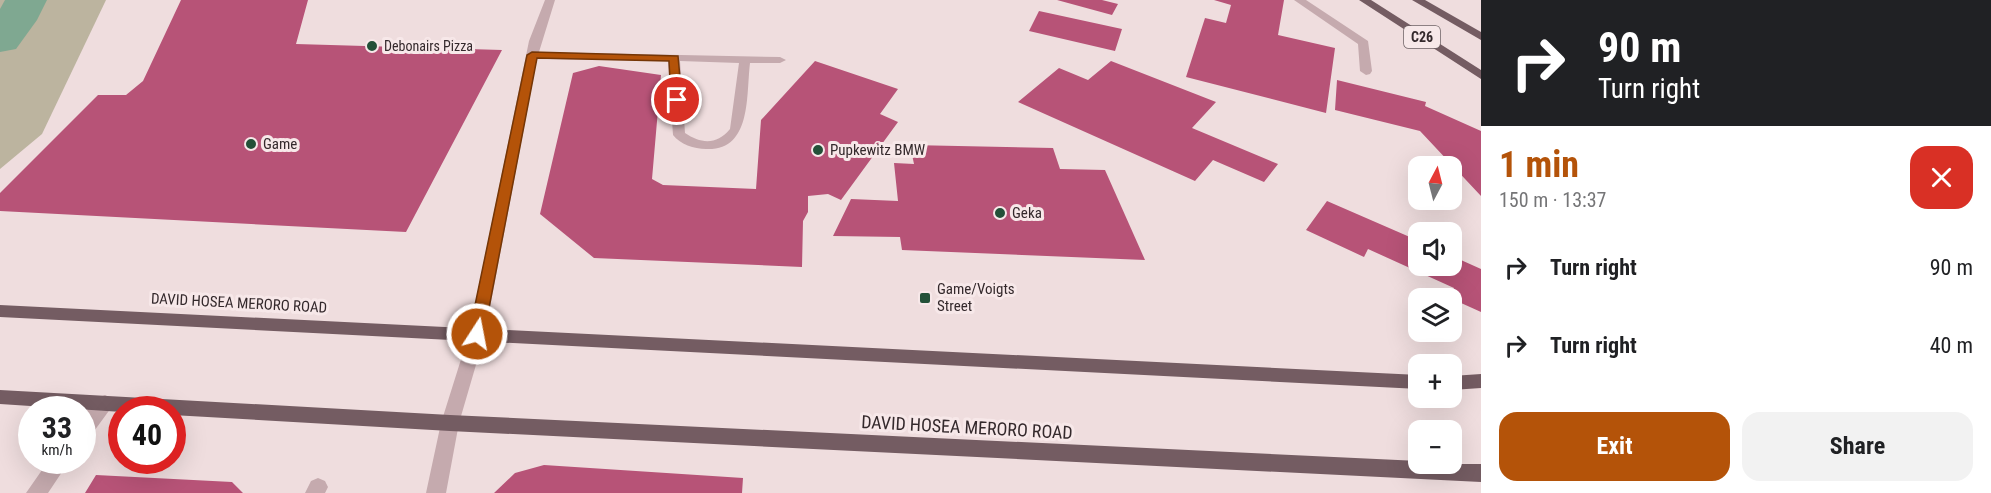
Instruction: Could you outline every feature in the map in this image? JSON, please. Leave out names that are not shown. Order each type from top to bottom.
[{"type":"main road","name":"C26","points":[[1364,0],[1481,75]]},
{"type":"main road","name":"C26","points":[[1417,0],[1481,37]]},
{"type":"main road","name":"DAVID HOSEA MERORO ROAD","points":[[0,310],[1408,381]]},
{"type":"main road","points":[[1462,383],[1481,381]]},
{"type":"main road","points":[[1462,385],[1481,386]]},
{"type":"main road","name":"DAVID HOSEA MERORO ROAD","points":[[0,397],[450,423],[1481,473]]},
{"type":"street","points":[[436,493],[450,423],[477,334],[532,55],[549,0]]},
{"type":"street","points":[[1299,0],[1364,43],[1366,71]]},
{"type":"street","points":[[532,55],[780,60]]},
{"type":"street","points":[[674,58],[679,135],[687,141],[704,146],[716,146],[730,140],[736,130],[745,59]]},
{"type":"street","points":[[96,414],[105,403]]},
{"type":"street","points":[[36,493],[50,474]]},
{"type":"shaded area","points":[[0,0],[106,0],[42,134],[0,169]]},
{"type":"building","name":"Game","points":[[181,0],[308,0],[296,44],[502,50],[406,232],[0,211],[0,193],[98,95],[126,95],[143,81]]},
{"type":"building","points":[[1057,0],[1102,0],[1118,4],[1112,15]]},
{"type":"building","points":[[1214,0],[1284,0],[1278,35],[1335,48],[1326,113],[1186,77],[1205,18],[1226,23],[1231,5]]},
{"type":"building","points":[[1039,11],[1122,29],[1115,51],[1029,31]]},
{"type":"building","name":"Pupkewitz BMW","points":[[815,61],[898,89],[880,114],[898,122],[841,200],[828,194],[808,196],[808,212],[803,221],[802,267],[594,258],[540,214],[573,73],[599,66],[661,75],[652,179],[663,185],[756,189],[761,120]]},
{"type":"building","points":[[1111,61],[1216,102],[1192,128],[1278,164],[1264,182],[1213,160],[1195,181],[1018,102],[1059,68],[1088,80]]},
{"type":"building","points":[[1337,80],[1426,102],[1425,106],[1481,131],[1481,196],[1462,176],[1462,156],[1443,156],[1420,131],[1335,110]]},
{"type":"building","points":[[910,145],[1053,148],[1060,169],[1105,170],[1145,260],[902,250],[900,237],[833,236],[851,199],[898,201],[894,163],[914,164]]},
{"type":"building","points":[[1327,201],[1408,236],[1408,267],[1368,249],[1364,257],[1306,230]]},
{"type":"building","points":[[1462,260],[1481,269],[1481,312],[1462,303],[1462,288],[1454,288],[1428,276],[1462,276]]},
{"type":"building","points":[[544,465],[743,478],[742,493],[494,493],[515,473]]},
{"type":"building","points":[[96,475],[232,482],[243,493],[85,493]]},
{"type":"waterway","points":[[0,39],[15,20],[26,0]]},
{"type":"place","name":"Debonairs Pizza","points":[[372,46]]},
{"type":"place","name":"Game","points":[[251,144]]},
{"type":"place","name":"Pupkewitz BMW","points":[[818,150]]},
{"type":"place","name":"Geka","points":[[1000,213]]},
{"type":"place","name":"Game/Voigts Street","points":[[925,298]]},
{"type":"route","points":[[477,334],[532,55],[674,58],[677,100]]}]
